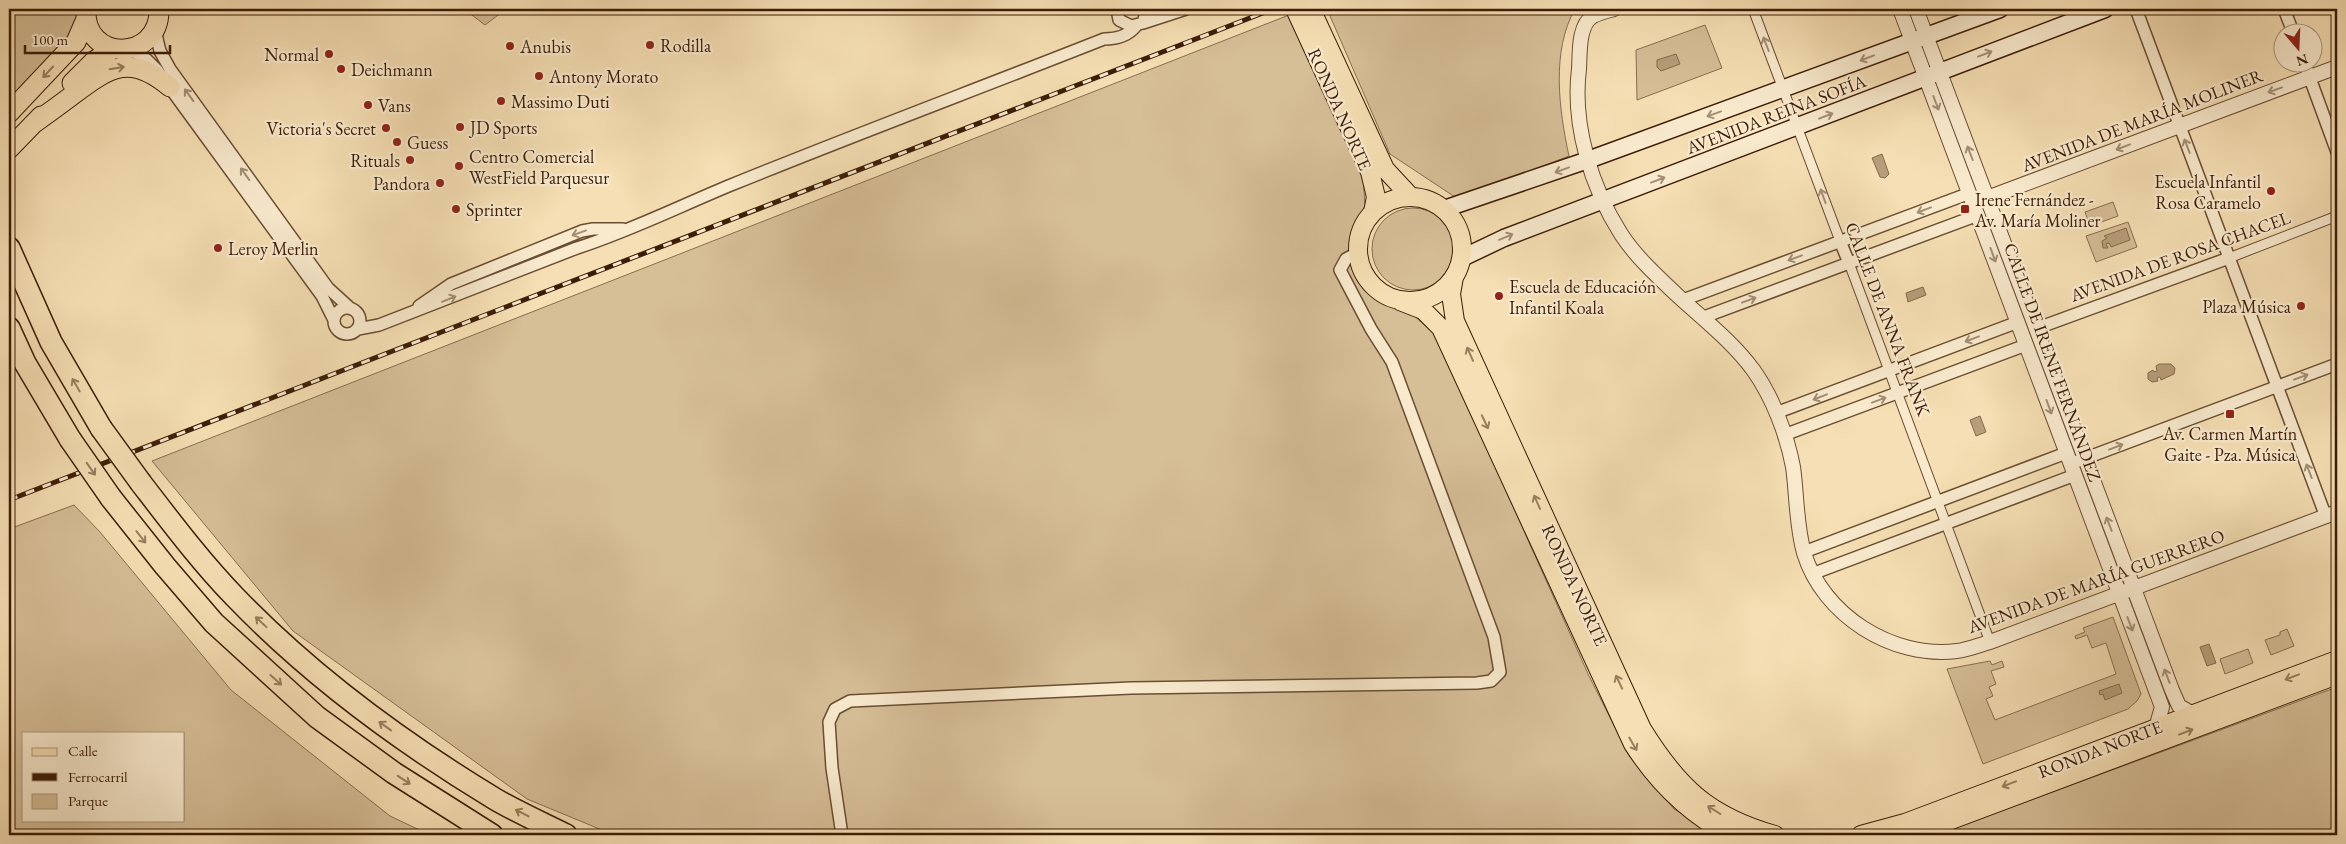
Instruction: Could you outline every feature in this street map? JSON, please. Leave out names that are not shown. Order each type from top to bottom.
[{"type":"highway","points":[[9,149],[91,63],[121,49],[146,41],[155,30],[159,9]]},
{"type":"highway","points":[[86,14],[93,36],[121,49]]},
{"type":"highway","points":[[9,114],[76,42],[86,14]]},
{"type":"highway","points":[[33,124],[96,77],[114,68],[125,67],[144,70],[170,88]]},
{"type":"highway","points":[[9,248],[51,342],[101,428],[190,545],[235,597],[336,691],[410,744],[496,800],[566,835]]},
{"type":"highway","points":[[9,328],[26,363],[70,439],[111,498],[164,566],[214,623],[317,718],[394,773],[492,835]]},
{"type":"main road","name":"RONDA NORTE","points":[[1295,9],[1370,172],[1376,196],[1373,212]]},
{"type":"main road","name":"RONDA NORTE","points":[[1310,9],[1384,169],[1411,197]]},
{"type":"main road","name":"AVENIDA REINA SOFÍA","points":[[1444,210],[1588,160],[2000,9]]},
{"type":"main road","name":"AVENIDA REINA SOFÍA","points":[[1462,258],[1504,238],[2105,9]]},
{"type":"main road","name":"RONDA NORTE","points":[[1730,835],[1698,817],[1680,803],[1653,774],[1638,752],[1618,714],[1441,328],[1423,310],[1384,295],[1370,284],[1361,270],[1357,253],[1360,231],[1373,212],[1384,203],[1411,197],[1434,203],[1444,210],[1459,231],[1462,244],[1462,258],[1454,277],[1451,294],[1455,321],[1642,730],[1668,769],[1691,793],[1733,820],[1775,835]]},
{"type":"main road","name":"RONDA NORTE","points":[[1400,301],[1416,301],[1431,297],[1444,289],[1454,277]]},
{"type":"main road","name":"RONDA NORTE","points":[[1861,835],[1905,823],[2337,660]]},
{"type":"main road","name":"RONDA NORTE","points":[[1911,835],[2337,676]]},
{"type":"street","points":[[121,49],[154,66],[322,296],[337,329],[342,333],[352,334],[358,329],[377,326],[577,248],[610,238],[627,228],[1104,39],[1118,38],[1130,32],[1139,24],[1147,9]]},
{"type":"street","points":[[1117,13],[1125,24],[1139,24],[1186,9]]},
{"type":"street","name":"AVENIDA DE MARÍA GUERRERO","points":[[1614,9],[1592,17],[1583,29],[1577,81],[1581,127],[1588,160],[1596,183],[1622,234],[1638,256],[1683,300],[1719,330],[1754,372],[1776,413],[1784,435],[1793,469],[1804,552],[1812,574],[1841,611],[1866,630],[1883,639],[1925,650],[1956,651],[1990,642],[2332,514]]},
{"type":"street","name":"CALLE DE ANNA FRANK","points":[[1753,9],[1990,642]]},
{"type":"street","name":"CALLE DE IRENE FERNÁNDEZ","points":[[1900,9],[1919,38],[1933,75],[1987,198],[2179,706],[2193,714]]},
{"type":"street","name":"CALLE DE IRENE FERNÁNDEZ","points":[[1916,9],[1919,38]]},
{"type":"street","points":[[2136,9],[2277,386],[2332,514]]},
{"type":"street","points":[[2284,9],[2289,22]]},
{"type":"street","points":[[1104,39],[1111,32],[1117,13]]},
{"type":"street","points":[[155,30],[160,51],[170,69],[328,288],[360,318],[358,329]]},
{"type":"street","name":"AVENIDA DE MARÍA MOLINER","points":[[1987,198],[2337,67]]},
{"type":"street","points":[[2308,72],[2337,152]]},
{"type":"street","name":"CALLE DE IRENE FERNÁNDEZ","points":[[1933,75],[1970,193],[2162,708],[2156,728]]},
{"type":"street","points":[[1683,300],[1970,193]]},
{"type":"street","points":[[1704,317],[1978,215]]},
{"type":"street","name":"AVENIDA DE ROSA CHACEL","points":[[2035,329],[2337,216]]},
{"type":"street","points":[[842,835],[832,768],[829,722],[835,709],[850,701],[1131,688],[1467,683],[1491,681],[1500,672],[1498,654],[1483,607],[1392,362],[1370,328],[1340,270],[1346,259],[1357,253]]},
{"type":"street","points":[[334,320],[340,311],[351,309]]},
{"type":"street","points":[[1776,413],[2018,322]]},
{"type":"street","points":[[1784,435],[2026,344]]},
{"type":"street","points":[[1812,574],[1946,523],[2084,458],[2337,364]]},
{"type":"street","points":[[1804,552],[1938,502],[2070,464]]},
{"type":"green space","points":[[9,9],[82,9],[66,44],[9,105]]},
{"type":"green space","points":[[464,9],[506,9],[485,25]]},
{"type":"green space","points":[[1327,9],[1575,9],[1567,25],[1563,43],[1559,81],[1562,120],[1569,156],[1458,199],[1390,154]]},
{"type":"green space","points":[[1289,15],[1363,177],[1365,205],[1353,236],[1353,269],[1371,294],[1384,303],[1413,315],[1436,335],[1589,676],[1628,753],[1674,809],[1718,835],[614,835],[527,799],[293,631],[152,461]]},
{"type":"green space","points":[[1705,25],[1722,68],[1637,100],[1636,50]]},
{"type":"green space","points":[[2113,202],[2118,216],[2090,226],[2085,212]]},
{"type":"green space","points":[[1413,208],[1429,211],[1442,220],[1451,233],[1454,249],[1451,265],[1442,278],[1429,287],[1413,290],[1397,287],[1384,278],[1375,265],[1372,249],[1375,233],[1384,220],[1397,211]]},
{"type":"green space","points":[[2128,222],[2137,247],[2096,262],[2086,236]]},
{"type":"green space","points":[[74,505],[100,532],[231,690],[390,816],[430,835],[9,835],[9,529]]},
{"type":"green space","points":[[2113,617],[2141,694],[2137,701],[2128,709],[1983,764],[1947,669],[1990,661],[1992,665],[2002,661],[2004,667],[1991,671],[1996,684],[1989,687],[1993,696],[1986,699],[1995,720],[2116,674],[2106,643],[2092,648],[2087,635],[2076,639],[2075,636],[2085,632],[2083,628]]},
{"type":"green space","points":[[2287,629],[2294,646],[2271,655],[2265,640],[2280,635],[2280,632]]},
{"type":"green space","points":[[2248,649],[2253,663],[2225,674],[2220,659]]},
{"type":"green space","points":[[2337,687],[2337,835],[1936,835]]},
{"type":"shaded area","points":[[1676,54],[1680,64],[1661,71],[1657,67],[1657,60]]},
{"type":"shaded area","points":[[1882,154],[1889,174],[1885,178],[1880,177],[1872,158]]},
{"type":"shaded area","points":[[2126,228],[2130,240],[2111,247],[2109,243],[2106,244],[2108,248],[2103,248],[2102,241],[2107,238],[2104,236]]},
{"type":"shaded area","points":[[1923,287],[1926,295],[1908,302],[1906,293]]},
{"type":"shaded area","points":[[2159,364],[2171,364],[2175,368],[2174,374],[2161,380],[2160,377],[2157,378],[2158,381],[2152,382],[2148,379],[2148,373],[2153,370],[2154,372],[2157,371],[2156,366]]},
{"type":"shaded area","points":[[1980,416],[1986,432],[1976,436],[1970,420]]},
{"type":"shaded area","points":[[2209,644],[2216,663],[2207,666],[2200,647]]},
{"type":"shaded area","points":[[2119,684],[2122,693],[2105,700],[2103,694],[2100,695],[2099,691]]},
{"type":"railway","points":[[9,500],[1273,9]]},
{"type":"place","name":"Rodilla","points":[[650,45]]},
{"type":"place","name":"Anubis","points":[[510,46]]},
{"type":"place","name":"Normal","points":[[329,54]]},
{"type":"place","name":"Deichmann","points":[[341,69]]},
{"type":"place","name":"Antony Morato","points":[[539,76]]},
{"type":"place","name":"Massimo Duti","points":[[501,101]]},
{"type":"place","name":"Vans","points":[[368,105]]},
{"type":"place","name":"JD Sports","points":[[460,127]]},
{"type":"place","name":"Victoria's Secret","points":[[386,128]]},
{"type":"place","name":"Guess","points":[[397,142]]},
{"type":"place","name":"Rituals","points":[[410,160]]},
{"type":"place","name":"Centro Comercial WestField Parquesur","points":[[459,166]]},
{"type":"place","name":"Pandora","points":[[440,183]]},
{"type":"place","name":"Escuela Infantil Rosa Caramelo","points":[[2271,191]]},
{"type":"place","name":"Sprinter","points":[[456,209]]},
{"type":"place","name":"Irene Fernández - Av. María Moliner","points":[[1965,209]]},
{"type":"place","name":"Leroy Merlin","points":[[218,248]]},
{"type":"place","name":"Escuela de Educación Infantil Koala","points":[[1499,296]]},
{"type":"place","name":"Plaza Música","points":[[2301,306]]},
{"type":"place","name":"Av. Carmen Martín Gaite - Pza. Música","points":[[2230,414]]}]
